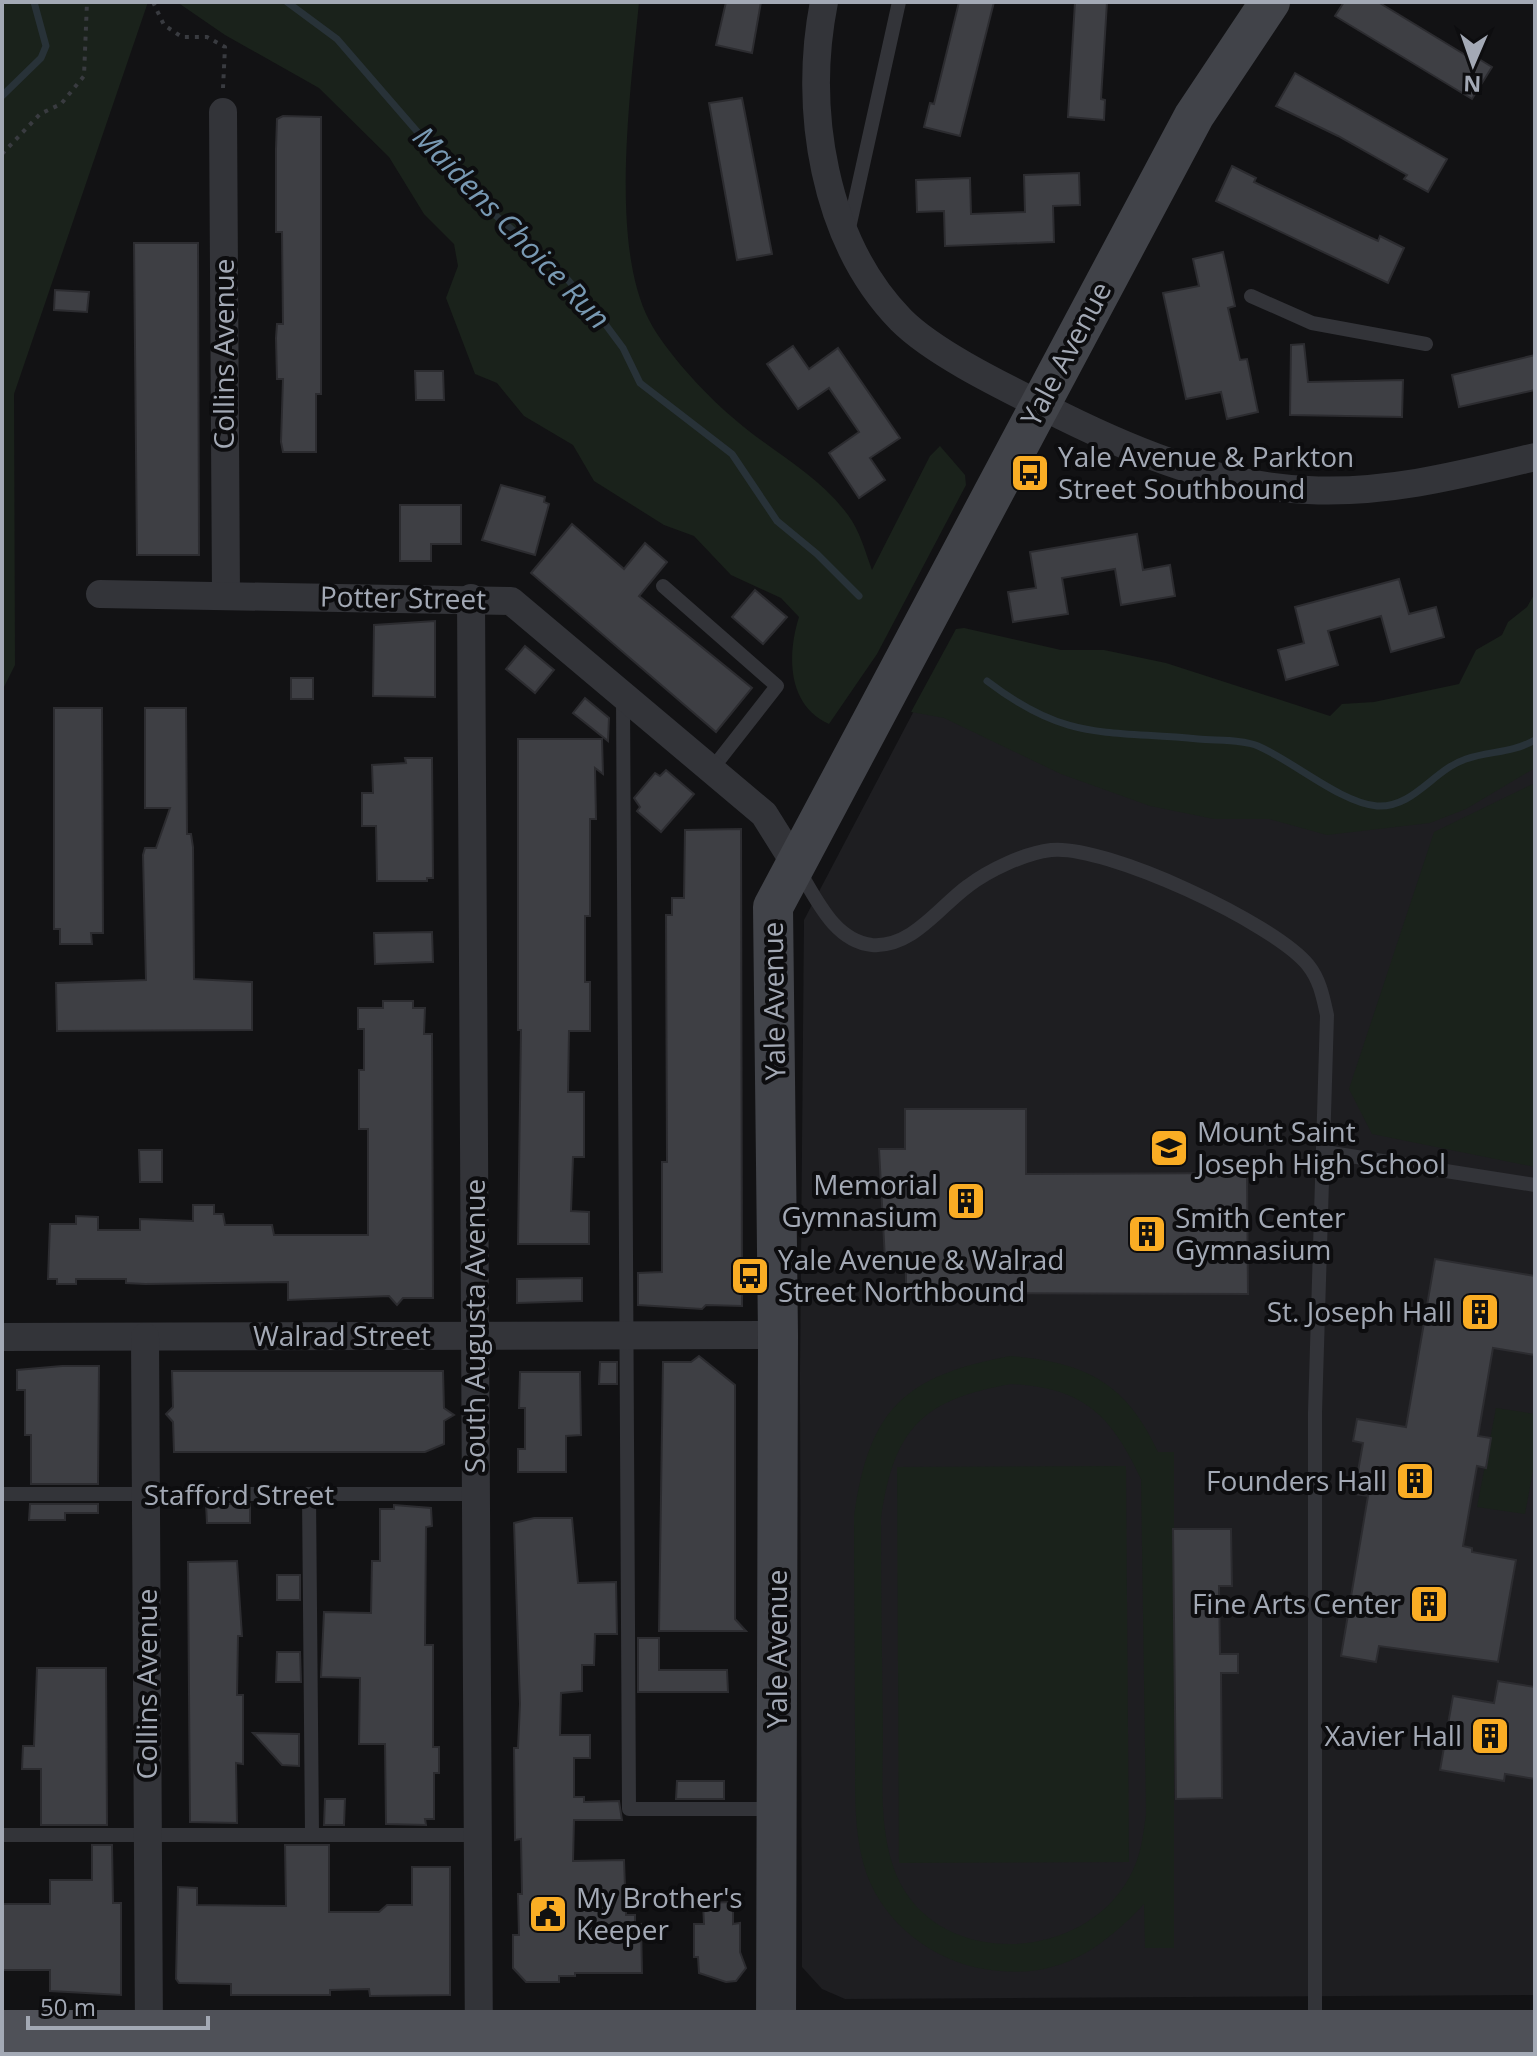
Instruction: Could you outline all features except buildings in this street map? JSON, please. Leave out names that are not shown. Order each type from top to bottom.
[{"type":"main road","points":[[2,2032],[60,2043],[149,2032],[407,2038],[479,2043],[690,2038],[776,2032],[1123,2043],[1315,2032],[1535,2032]]},
{"type":"street","points":[[824,2],[818,31],[820,140],[831,193],[847,236],[874,288],[902,322],[944,351],[1039,405],[1131,450],[1199,474],[1258,486],[1323,490],[1409,485],[1535,457]]},
{"type":"street","name":"Yale Avenue","points":[[776,2032],[778,1335],[773,907],[794,862],[1194,116],[1270,2]]},
{"type":"street","name":"Collins Avenue","points":[[223,112],[226,596]]},
{"type":"street","name":"Potter Street","points":[[100,594],[511,601],[764,814],[794,862]]},
{"type":"street","name":"South Augusta Avenue","points":[[471,598],[479,2043]]},
{"type":"street","name":"Walrad Street","points":[[2,1337],[778,1335]]},
{"type":"street","name":"Collins Avenue","points":[[145,1337],[149,2032]]},
{"type":"lane","points":[[847,236],[899,2]]},
{"type":"lane","points":[[1251,296],[1312,323],[1426,344]]},
{"type":"lane","points":[[663,586],[777,686],[712,769]]},
{"type":"lane","points":[[623,693],[629,1809],[777,1809]]},
{"type":"lane","points":[[794,862],[826,915],[850,938],[872,945],[891,943],[919,929],[969,885],[1016,861],[1052,850],[1121,863],[1181,886],[1277,939],[1307,964],[1322,988],[1327,1015],[1315,1413],[1315,2032]]},
{"type":"lane","points":[[1325,1152],[1535,1185]]},
{"type":"lane","name":"Stafford Street","points":[[2,1494],[476,1494]]},
{"type":"lane","points":[[309,1495],[312,1835]]},
{"type":"lane","points":[[2,1835],[478,1835]]},
{"type":"path","points":[[2,154],[40,114],[61,104],[84,76],[87,2]]},
{"type":"path","points":[[153,2],[164,25],[182,37],[207,37],[225,47],[223,112]]},
{"type":"shaded area","points":[[2,2],[148,2],[14,394],[15,665],[2,691]]},
{"type":"shaded area","points":[[177,2],[639,2],[626,164],[629,250],[637,288],[649,320],[665,345],[721,408],[836,500],[856,528],[872,570],[930,456],[940,446],[965,475],[966,485],[877,654],[829,724],[815,716],[798,692],[792,663],[799,617],[781,598],[731,575],[694,536],[664,525],[594,481],[573,445],[524,416],[497,383],[475,374],[446,298],[458,266],[454,244],[424,214],[389,157],[319,88],[225,35]]},
{"type":"shaded area","points":[[1535,593],[1535,768],[1466,809],[1430,823],[1327,835],[1269,819],[1214,819],[1150,806],[1061,774],[944,718],[911,712],[956,629],[964,628],[1061,650],[1104,650],[1166,663],[1330,716],[1342,704],[1374,702],[1459,684],[1476,650],[1502,635],[1508,622],[1527,607]]},
{"type":"shaded area","name":"Mount Saint Joseph High School","points":[[937,667],[1535,753],[1535,1995],[845,1999],[822,1989],[802,1967],[800,1376],[804,920]]},
{"type":"shaded area","points":[[1535,783],[1535,1167],[1372,1134],[1349,1089],[1434,832]]},
{"type":"shaded area","points":[[1010,1356],[1060,1364],[1081,1371],[1117,1392],[1132,1408],[1158,1452],[1174,1452],[1174,1948],[1145,1948],[1144,1904],[1092,1949],[1053,1967],[1009,1972],[965,1965],[930,1949],[899,1924],[875,1893],[867,1875],[856,1822],[855,1785],[854,1517],[861,1480],[870,1449],[882,1424],[898,1404],[918,1387],[973,1364]],"holes":[[[1011,1384],[1036,1387],[1076,1399],[1092,1409],[1118,1438],[1141,1479],[1146,1814],[1133,1870],[1106,1908],[1075,1929],[1040,1941],[1004,1944],[968,1938],[936,1923],[909,1898],[892,1863],[885,1831],[883,1798],[881,1519],[894,1462],[904,1441],[918,1423],[955,1399],[980,1391]]]},
{"type":"shaded area","points":[[1496,1408],[1535,1414],[1535,1460],[1525,1514],[1477,1507]]},
{"type":"shaded area","points":[[1126,1466],[1129,1862],[899,1863],[897,1467]]},
{"type":"waterway","name":"Maidens Choice Run","points":[[2,96],[41,58],[46,46],[34,2]]},
{"type":"waterway","name":"Maidens Choice Run","points":[[287,2],[337,39],[473,196],[559,270],[594,309],[623,348],[640,383],[732,454],[777,521],[817,554],[859,596]]},
{"type":"waterway","name":"Maidens Choice Run","points":[[987,681],[1040,715],[1087,730],[1236,741],[1258,746],[1333,790],[1377,806],[1402,801],[1454,764],[1535,740]]},
{"type":"place","name":"Yale Avenue & Parkton Street Southbound","points":[[1030,473]]},
{"type":"place","name":"Mount Saint Joseph High School","points":[[1169,1148]]},
{"type":"place","name":"Memorial Gymnasium","points":[[966,1201]]},
{"type":"place","name":"Smith Center Gymnasium","points":[[1147,1234]]},
{"type":"place","name":"Yale Avenue & Walrad Street Northbound","points":[[750,1276]]},
{"type":"place","name":"St. Joseph Hall","points":[[1480,1312]]},
{"type":"place","name":"Founders Hall","points":[[1415,1481]]},
{"type":"place","name":"Fine Arts Center","points":[[1429,1604]]},
{"type":"place","name":"Xavier Hall","points":[[1490,1736]]},
{"type":"place","name":"My Brother's Keeper","points":[[548,1914]]}]
